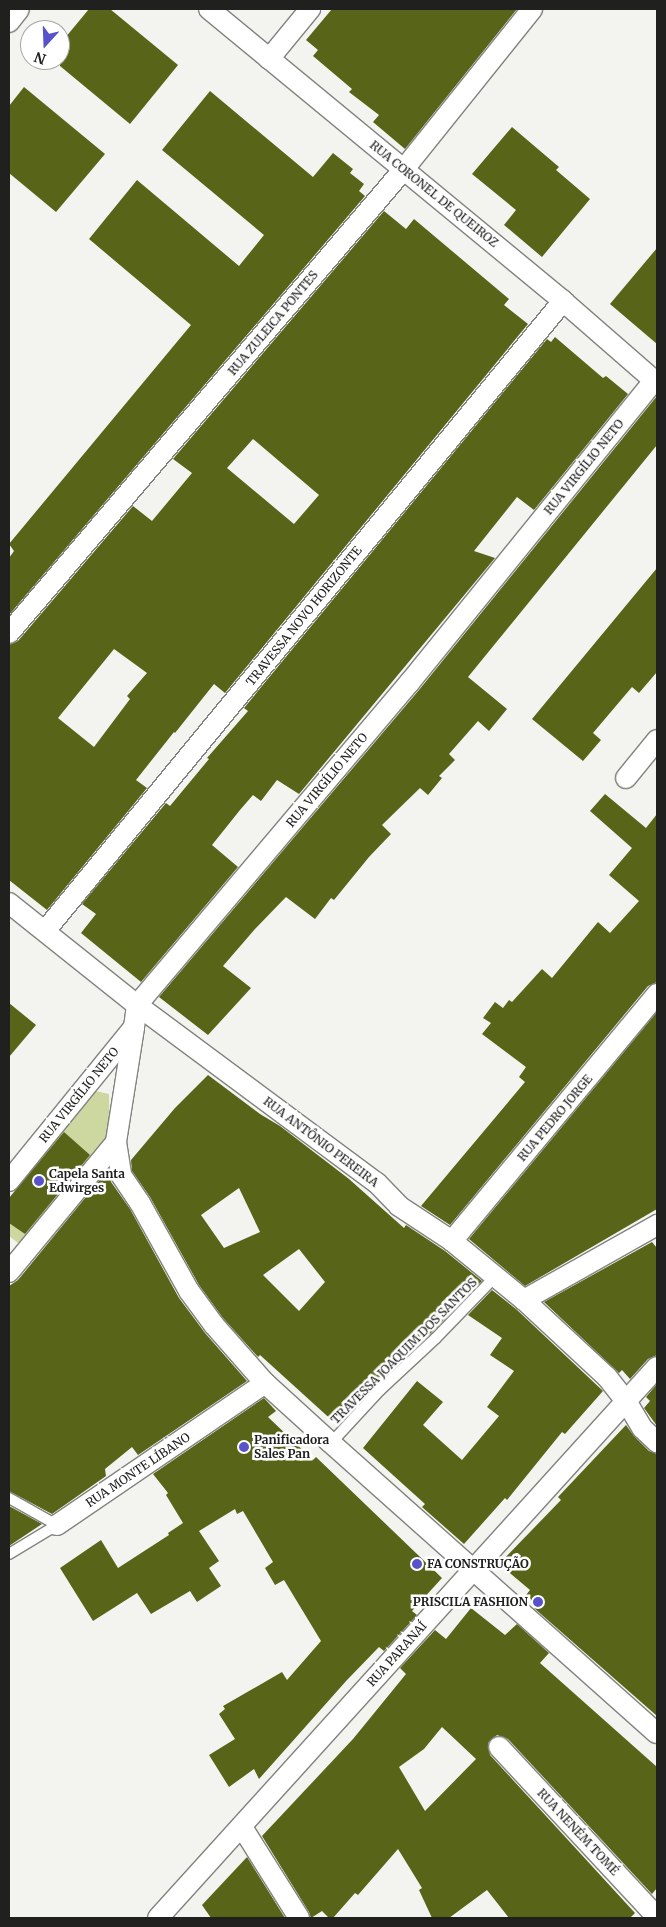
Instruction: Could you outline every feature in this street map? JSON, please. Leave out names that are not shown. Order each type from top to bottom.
[{"type":"street","points":[[9,22],[19,9]]},
{"type":"street","name":"RUA CORONEL DE QUEIROZ","points":[[209,9],[564,301],[656,382]]},
{"type":"street","points":[[269,59],[310,9]]},
{"type":"street","name":"RUA ZULEICA PONTES","points":[[9,633],[404,169],[532,9]]},
{"type":"street","name":"TRAVESSA NOVO HORIZONTE","points":[[45,931],[564,301]]},
{"type":"street","name":"RUA VIRGÍLIO NETO","points":[[137,1005],[410,682],[656,382]]},
{"type":"street","points":[[626,778],[657,740]]},
{"type":"street","name":"RUA ANTÔNIO PEREIRA","points":[[9,903],[137,1005],[377,1183],[399,1206],[452,1241],[524,1300],[607,1377],[626,1401],[642,1428],[657,1442]]},
{"type":"street","name":"RUA PEDRO JORGE","points":[[452,1241],[657,994]]},
{"type":"street","points":[[137,1005],[116,1142],[121,1175],[140,1203],[190,1291],[214,1325],[265,1383],[472,1570],[657,1733]]},
{"type":"street","name":"RUA VIRGÍLIO NETO","points":[[9,1181],[134,1027]]},
{"type":"street","points":[[9,1272],[116,1142]]},
{"type":"street","points":[[524,1300],[657,1225]]},
{"type":"street","name":"RUA PARANAÍ","points":[[158,1918],[657,1367]]},
{"type":"street","name":"RUA MONTE LÍBANO","points":[[58,1524],[265,1383]]},
{"type":"street","name":"RUA NENÉM TOMÉ","points":[[499,1747],[654,1915]]},
{"type":"street","points":[[242,1827],[299,1918]]},
{"type":"lane","name":"TRAVESSA JOAQUIM DOS SANTOS","points":[[331,1443],[380,1390],[436,1338],[496,1277]]},
{"type":"lane","points":[[9,1498],[58,1524]]},
{"type":"lane","name":"RUA MONTE LÍBANO","points":[[9,1554],[58,1524]]},
{"type":"green space","points":[[96,1091],[109,1094],[110,1144],[22,1246],[9,1236],[9,1199]]},
{"type":"building","points":[[89,9],[110,9],[178,65],[130,124],[65,70],[70,70],[70,32]]},
{"type":"building","points":[[332,9],[517,9],[405,149],[373,122],[379,115],[349,92],[352,89],[313,56],[318,50],[306,40]]},
{"type":"building","points":[[24,87],[105,154],[56,212],[9,173],[9,106]]},
{"type":"building","points":[[210,91],[313,177],[333,153],[353,169],[350,173],[364,184],[359,191],[365,196],[9,615],[9,558],[14,551],[9,544],[191,325],[89,239],[137,180],[239,266],[264,235],[162,150]]},
{"type":"building","points":[[512,127],[559,167],[556,170],[590,199],[542,257],[504,225],[516,210],[472,174]]},
{"type":"building","points":[[384,211],[406,229],[414,219],[509,299],[504,305],[528,324],[225,693],[214,684],[174,732],[136,780],[147,788],[47,910],[9,880],[9,645],[18,641],[133,506],[152,521],[192,473],[173,459]],"holes":[[[253,439],[319,495],[294,524],[227,468]],[[114,649],[147,673],[127,696],[130,699],[94,747],[58,718]]]},
{"type":"building","points":[[657,248],[657,344],[610,304]]},
{"type":"building","points":[[555,337],[603,378],[606,376],[628,394],[534,510],[517,497],[474,551],[495,558],[299,794],[277,780],[261,801],[253,795],[240,810],[212,845],[238,867],[141,982],[81,933],[96,914],[82,904],[166,803],[170,806],[209,759],[207,758],[248,711],[244,708],[547,339],[551,342]]},
{"type":"building","points":[[657,396],[657,445],[468,677],[507,709],[489,731],[478,721],[449,754],[455,760],[439,776],[442,778],[428,795],[420,788],[382,825],[391,834],[369,857],[334,900],[331,898],[315,919],[286,897],[255,929],[223,966],[251,988],[208,1035],[159,997],[419,690]]},
{"type":"building","points":[[657,568],[657,672],[639,693],[632,687],[593,733],[601,740],[583,761],[532,719]]},
{"type":"building","points":[[605,794],[646,828],[657,814],[657,982],[648,986],[450,1225],[421,1206],[525,1082],[519,1077],[526,1067],[482,1034],[491,1023],[483,1018],[495,1002],[503,1008],[509,1000],[512,1002],[542,969],[552,978],[598,922],[610,933],[639,901],[609,875],[632,848],[590,811]]},
{"type":"building","points":[[9,1003],[36,1025],[9,1057]]},
{"type":"building","points":[[657,1012],[657,1209],[525,1286],[469,1239]]},
{"type":"building","points":[[208,1075],[260,1114],[280,1126],[349,1179],[404,1228],[406,1225],[445,1251],[482,1281],[336,1424],[260,1355],[258,1357],[223,1318],[199,1285],[150,1197],[132,1171],[131,1160],[175,1108]],"holes":[[[239,1188],[260,1232],[224,1248],[201,1215]],[[299,1249],[325,1282],[299,1311],[263,1275]]]},
{"type":"building","points":[[64,1132],[90,1155],[25,1234],[9,1223],[9,1198]]},
{"type":"building","points":[[108,1170],[111,1182],[130,1209],[179,1298],[205,1333],[247,1381],[138,1455],[132,1447],[105,1469],[106,1476],[52,1514],[9,1491],[9,1286],[18,1280]]},
{"type":"building","points":[[652,1242],[657,1248],[657,1355],[648,1359],[630,1379],[622,1370],[619,1373],[544,1302]]},
{"type":"building","points":[[492,1290],[516,1309],[603,1391],[565,1434],[562,1432],[507,1500],[505,1498],[464,1544],[422,1507],[425,1504],[363,1448],[417,1381],[443,1402],[423,1425],[462,1460],[499,1416],[487,1407],[514,1371],[490,1355],[502,1338],[468,1315]]},
{"type":"building","points":[[657,1384],[657,1426],[644,1408],[650,1401],[646,1397]]},
{"type":"building","points":[[264,1398],[276,1411],[268,1417],[313,1460],[316,1457],[442,1578],[412,1611],[417,1615],[384,1651],[379,1647],[347,1680],[259,1779],[254,1769],[229,1787],[209,1755],[235,1739],[219,1714],[225,1709],[223,1706],[282,1672],[287,1680],[321,1641],[284,1580],[275,1585],[265,1568],[273,1562],[243,1511],[237,1514],[235,1509],[199,1531],[219,1561],[209,1568],[221,1586],[197,1602],[190,1591],[151,1614],[137,1593],[93,1621],[60,1568],[101,1540],[118,1568],[169,1535],[168,1533],[183,1523],[166,1495],[168,1493],[153,1474]]},
{"type":"building","points":[[626,1425],[649,1451],[657,1454],[657,1716],[534,1608],[537,1605],[526,1595],[530,1590],[499,1564],[561,1500],[558,1497]]},
{"type":"building","points":[[9,1506],[42,1524],[9,1546]]},
{"type":"building","points":[[471,1608],[505,1635],[517,1624],[549,1653],[540,1663],[657,1767],[657,1888],[652,1894],[508,1739],[497,1735],[488,1743],[490,1755],[635,1913],[630,1918],[509,1918],[487,1890],[449,1918],[432,1918],[419,1890],[422,1888],[398,1849],[358,1895],[355,1893],[333,1918],[329,1918],[322,1911],[311,1918],[262,1836],[353,1739],[406,1674],[400,1668],[435,1630],[446,1639]],"holes":[[[442,1727],[476,1759],[425,1811],[399,1767],[424,1749]]]},
{"type":"building","points":[[247,1857],[285,1918],[211,1918],[202,1905]]},
{"type":"place","name":"Capela Santa Edwirges","points":[[39,1181]]},
{"type":"place","name":"Panificadora Sales Pan","points":[[244,1447]]},
{"type":"place","name":"FA CONSTRUÇÃO","points":[[417,1564]]},
{"type":"place","name":"PRISCILA FASHION","points":[[538,1602]]}]
